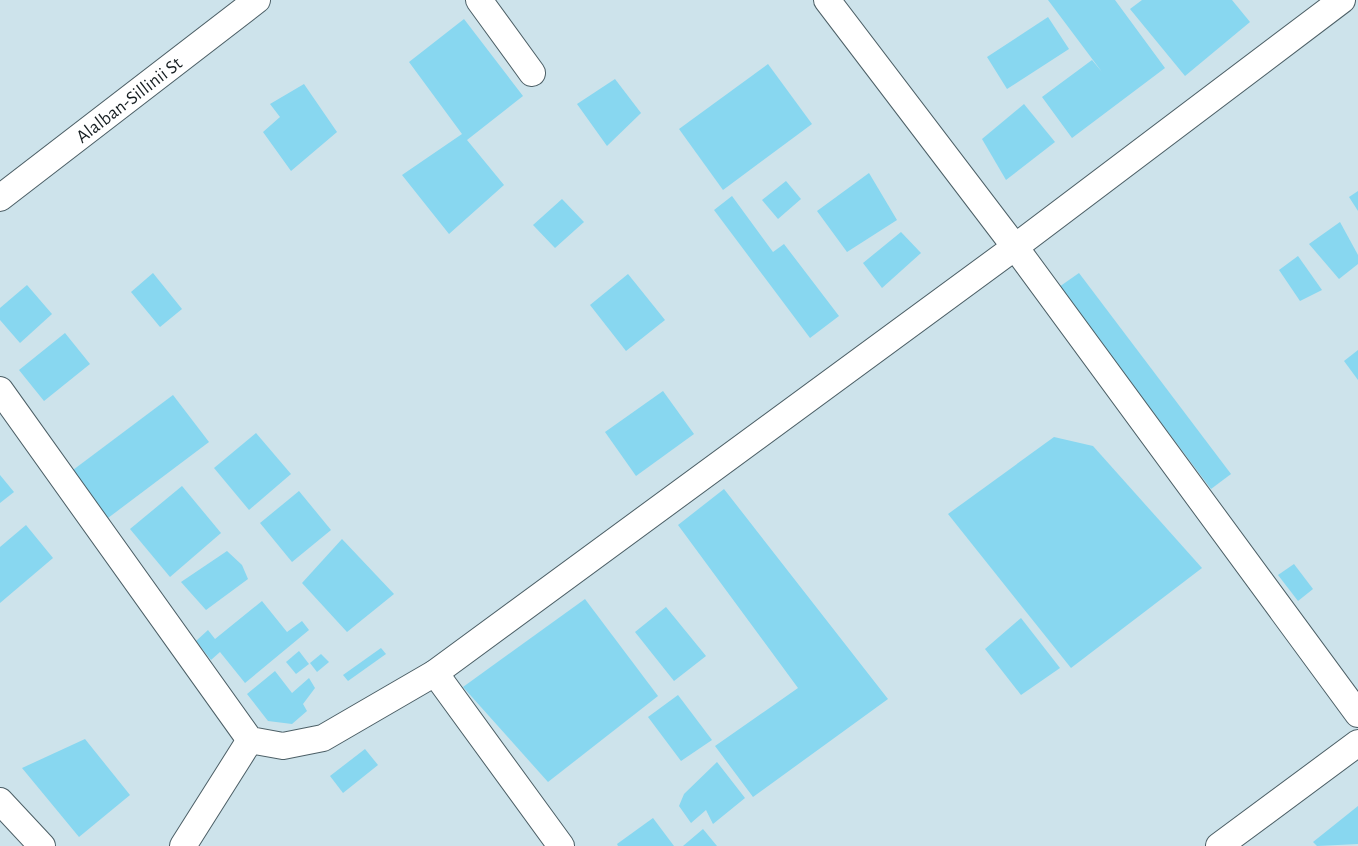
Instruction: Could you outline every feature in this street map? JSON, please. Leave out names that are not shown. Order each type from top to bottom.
[{"type":"street","name":"Alalban-Sillinii St","points":[[0,198],[257,0]]},
{"type":"street","points":[[479,0],[532,74]]},
{"type":"street","points":[[827,0],[1015,247],[1358,714]]},
{"type":"street","points":[[0,390],[250,740],[282,746],[323,738],[435,673],[1015,247],[1342,0]]},
{"type":"street","points":[[435,673],[562,846]]},
{"type":"street","points":[[183,846],[250,740]]},
{"type":"street","points":[[1219,846],[1358,743]]},
{"type":"street","points":[[0,802],[42,846]]},
{"type":"building","points":[[1048,0],[1115,0],[1165,68],[1072,138],[1042,97],[1092,60],[1102,72]]},
{"type":"building","points":[[1142,0],[1232,0],[1250,22],[1185,76],[1130,9]]},
{"type":"building","points":[[1048,17],[1069,49],[1007,89],[987,57]]},
{"type":"building","points":[[464,19],[523,96],[467,140],[504,185],[449,234],[402,175],[462,134],[409,62]]},
{"type":"building","points":[[768,64],[812,124],[723,190],[679,129]]},
{"type":"building","points":[[615,79],[641,113],[607,146],[577,104]]},
{"type":"building","points":[[304,84],[337,132],[291,171],[263,132],[280,117],[270,104]]},
{"type":"building","points":[[1024,104],[1055,142],[1006,180],[982,139]]},
{"type":"building","points":[[869,173],[897,220],[847,252],[817,211]]},
{"type":"building","points":[[786,181],[801,199],[778,219],[762,200]]},
{"type":"building","points":[[1358,191],[1358,211],[1349,197]]},
{"type":"building","points":[[732,196],[773,252],[784,244],[839,316],[810,338],[714,210]]},
{"type":"building","points":[[562,199],[584,222],[555,248],[533,225]]},
{"type":"building","points":[[1340,222],[1358,255],[1358,264],[1339,279],[1309,244]]},
{"type":"building","points":[[901,232],[921,253],[882,288],[863,263]]},
{"type":"building","points":[[1298,256],[1322,290],[1300,301],[1279,270]]},
{"type":"building","points":[[153,273],[182,309],[160,327],[131,292]]},
{"type":"building","points":[[1079,273],[1231,474],[1211,489],[1059,287]]},
{"type":"building","points":[[628,274],[665,320],[626,351],[590,305]]},
{"type":"building","points":[[27,285],[52,314],[20,343],[0,320],[0,308]]},
{"type":"building","points":[[65,333],[90,364],[44,401],[19,370]]},
{"type":"building","points":[[1358,350],[1358,380],[1344,361]]},
{"type":"building","points":[[663,391],[694,434],[636,476],[605,432]]},
{"type":"building","points":[[173,395],[209,442],[108,518],[73,470]]},
{"type":"building","points":[[256,433],[291,474],[249,510],[214,468]]},
{"type":"building","points":[[1054,437],[1093,446],[1202,568],[1071,668],[948,514]]},
{"type":"building","points":[[0,475],[14,492],[0,503]]},
{"type":"building","points":[[182,486],[221,533],[170,577],[130,529]]},
{"type":"building","points":[[724,489],[888,699],[753,797],[715,746],[798,688],[678,525]]},
{"type":"building","points":[[299,491],[331,530],[292,562],[260,523]]},
{"type":"building","points":[[26,525],[53,558],[0,603],[0,547]]},
{"type":"building","points":[[342,539],[394,594],[347,632],[302,583]]},
{"type":"building","points":[[227,551],[242,565],[248,579],[206,610],[181,582]]},
{"type":"building","points":[[1294,564],[1313,589],[1298,601],[1278,575]]},
{"type":"building","points":[[585,599],[658,696],[548,782],[463,687]]},
{"type":"building","points":[[262,601],[287,632],[302,621],[309,630],[245,683],[220,652],[211,660],[196,641],[208,630],[215,639]]},
{"type":"building","points":[[666,607],[706,656],[674,681],[635,632]]},
{"type":"building","points":[[1021,618],[1060,668],[1021,695],[985,649]]},
{"type":"building","points":[[381,648],[386,654],[348,681],[343,675]]},
{"type":"building","points":[[299,651],[309,664],[296,674],[286,662]]},
{"type":"building","points":[[321,654],[329,662],[317,672],[310,663]]},
{"type":"building","points":[[275,671],[292,693],[309,678],[315,688],[303,704],[307,711],[292,724],[268,721],[247,694]]},
{"type":"building","points":[[678,695],[712,740],[681,761],[648,717]]},
{"type":"building","points":[[85,739],[130,795],[79,837],[22,768]]},
{"type":"building","points":[[365,749],[378,765],[343,793],[330,776]]},
{"type":"building","points":[[717,762],[745,798],[713,824],[706,810],[691,823],[679,806],[684,794]]},
{"type":"building","points":[[1358,806],[1358,844],[1317,846],[1313,842]]},
{"type":"building","points":[[653,818],[674,846],[618,846],[617,844]]},
{"type":"building","points":[[703,829],[717,846],[683,846]]}]
